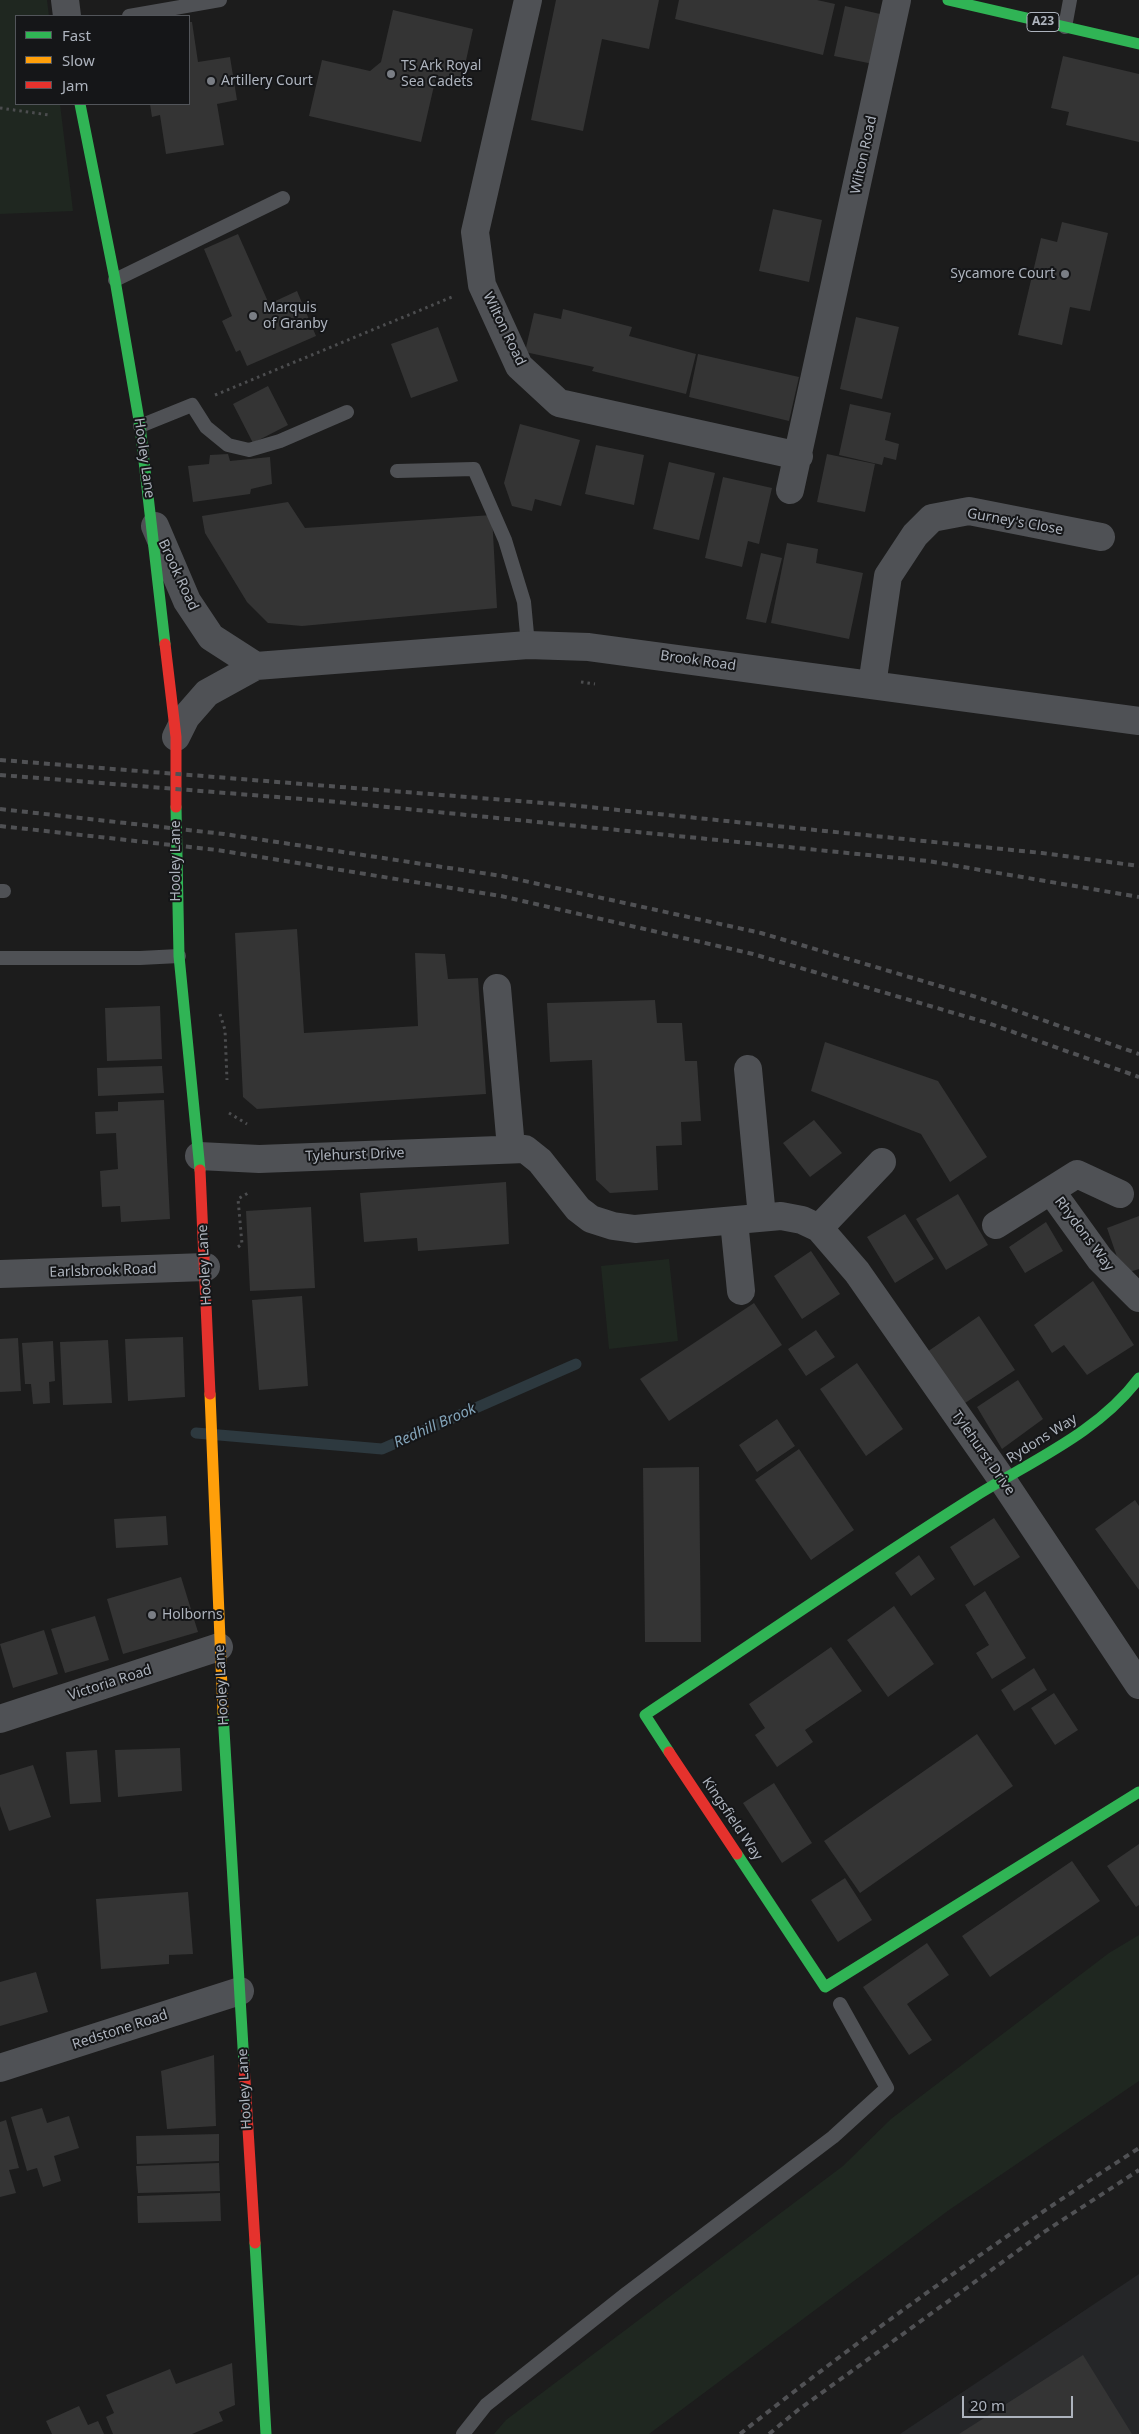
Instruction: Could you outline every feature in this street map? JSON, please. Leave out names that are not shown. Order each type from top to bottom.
[{"type":"street","points":[[65,0],[67,15]]},
{"type":"street","name":"Wilton Road","points":[[528,0],[475,232],[482,285],[519,366],[559,403],[799,456]]},
{"type":"street","name":"Wilton Road","points":[[790,490],[898,0]]},
{"type":"street","name":"A23","points":[[948,0],[1139,44]]},
{"type":"street","name":"Hooley Lane","points":[[80,105],[115,280],[140,426],[176,737],[176,889],[179,956],[199,1156],[206,1267],[220,1647],[266,2434]]},
{"type":"street","name":"Gurney's Close","points":[[872,685],[888,576],[915,534],[932,518],[969,511],[1101,537]]},
{"type":"street","name":"Brook Road","points":[[151,516],[187,601],[211,637],[256,666]]},
{"type":"street","name":"Brook Road","points":[[176,737],[186,716],[207,692],[256,666],[528,645],[589,647],[1139,721]]},
{"type":"street","points":[[497,988],[511,1148]]},
{"type":"street","points":[[748,1069],[762,1217]]},
{"type":"street","name":"Tylehurst Drive","points":[[199,1156],[259,1159],[511,1148],[525,1150],[540,1161],[578,1208],[591,1219],[613,1226],[635,1229],[781,1216],[802,1220],[818,1228],[857,1272],[1003,1481],[1139,1685]]},
{"type":"street","points":[[818,1228],[882,1162]]},
{"type":"street","name":"Rhydons Way","points":[[996,1225],[1078,1174],[1120,1194]]},
{"type":"street","name":"Rhydons Way","points":[[1051,1191],[1100,1259],[1139,1298]]},
{"type":"street","points":[[734,1221],[741,1292]]},
{"type":"street","name":"Earlsbrook Road","points":[[0,1274],[206,1267]]},
{"type":"street","name":"Rydons Way","points":[[1003,1481],[1086,1430],[1130,1390],[1139,1378]]},
{"type":"street","name":"Kingsfield Way","points":[[1003,1481],[966,1502],[645,1715],[825,1987],[1139,1792]]},
{"type":"street","name":"Victoria Road","points":[[0,1719],[220,1647]]},
{"type":"street","name":"Redstone Road","points":[[0,2068],[240,1991]]},
{"type":"lane","points":[[135,15],[220,0]]},
{"type":"lane","points":[[1065,27],[1070,0]]},
{"type":"lane","points":[[115,280],[283,198]]},
{"type":"lane","points":[[140,426],[192,405],[206,427],[228,445],[250,450],[280,441],[347,412]]},
{"type":"lane","points":[[397,471],[474,469],[508,549],[524,602],[528,645]]},
{"type":"lane","points":[[0,958],[140,958],[179,956]]},
{"type":"lane","points":[[463,2434],[486,2405],[627,2293],[834,2137],[887,2088],[840,2004]]},
{"type":"path","points":[[0,108],[82,120]]},
{"type":"path","points":[[192,405],[482,285]]},
{"type":"path","points":[[580,682],[599,684]]},
{"type":"path","points":[[220,1012],[225,1030],[228,1086]]},
{"type":"path","points":[[228,1105],[229,1114]]},
{"type":"shaded area","points":[[0,0],[47,0],[49,15],[15,15],[15,105],[60,105],[73,211],[0,214]]},
{"type":"shaded area","points":[[669,1259],[678,1341],[609,1349],[601,1266]]},
{"type":"shaded area","points":[[1139,1935],[1139,2081],[949,2210],[649,2434],[494,2434],[506,2420],[843,2166],[891,2119],[1109,1953]]},
{"type":"shaded area","points":[[1139,2274],[1139,2434],[900,2434]]},
{"type":"building","points":[[556,0],[659,0],[649,49],[602,39],[583,131],[531,120]]},
{"type":"building","points":[[679,0],[817,0],[835,4],[823,55],[675,19]]},
{"type":"building","points":[[845,6],[889,16],[878,65],[834,56]]},
{"type":"building","name":"TS Ark Royal Sea Cadets","points":[[393,10],[473,29],[461,83],[436,77],[421,142],[309,116],[322,60],[370,71],[381,62]]},
{"type":"building","name":"Artillery Court","points":[[190,22],[192,22],[198,62],[230,57],[237,100],[217,104],[224,145],[166,154],[160,115],[152,117],[150,105],[190,105]]},
{"type":"building","points":[[1063,56],[1139,74],[1139,142],[1066,125],[1069,112],[1051,108]]},
{"type":"building","points":[[773,209],[822,220],[809,282],[759,271]]},
{"type":"building","name":"Sycamore Court","points":[[1062,222],[1108,233],[1090,311],[1070,307],[1062,345],[1018,335],[1041,238],[1057,242]]},
{"type":"building","points":[[238,234],[269,304],[297,291],[316,336],[247,366],[240,350],[236,352],[222,321],[232,316],[204,249]]},
{"type":"building","points":[[563,309],[632,327],[629,336],[696,354],[686,394],[592,371],[594,367],[525,352],[534,313],[561,319]]},
{"type":"building","points":[[856,317],[899,327],[882,399],[840,389]]},
{"type":"building","points":[[438,327],[458,381],[411,398],[391,344]]},
{"type":"building","points":[[698,354],[799,377],[789,421],[689,397]]},
{"type":"building","points":[[268,386],[288,425],[253,443],[233,404]]},
{"type":"building","points":[[850,404],[891,413],[885,440],[899,444],[896,460],[884,457],[882,465],[839,455]]},
{"type":"building","points":[[520,424],[580,440],[561,506],[535,499],[532,511],[512,506],[504,483]]},
{"type":"building","points":[[596,445],[644,455],[634,505],[585,494]]},
{"type":"building","points":[[228,454],[230,461],[270,457],[272,484],[251,489],[250,494],[193,502],[188,466],[209,464],[210,455]]},
{"type":"building","points":[[827,454],[875,464],[865,512],[817,502]]},
{"type":"building","points":[[669,462],[715,473],[699,540],[653,529]]},
{"type":"building","points":[[723,477],[772,488],[759,544],[748,541],[742,567],[705,558]]},
{"type":"building","points":[[288,502],[305,528],[492,515],[497,608],[302,626],[268,623],[247,602],[205,533],[202,516]]},
{"type":"building","points":[[787,543],[818,549],[816,563],[863,573],[849,639],[771,623]]},
{"type":"building","points":[[761,553],[782,558],[766,623],[746,619]]},
{"type":"building","points":[[297,929],[304,1033],[418,1026],[415,953],[445,954],[448,979],[478,978],[486,1094],[257,1109],[243,1097],[235,933]]},
{"type":"building","points":[[655,1000],[657,1023],[682,1023],[685,1061],[697,1061],[701,1121],[681,1122],[682,1145],[656,1146],[658,1190],[610,1193],[596,1180],[592,1060],[550,1062],[547,1003]]},
{"type":"building","points":[[160,1006],[162,1059],[107,1061],[105,1008]]},
{"type":"building","points":[[825,1042],[938,1081],[987,1157],[950,1182],[921,1134],[811,1091]]},
{"type":"building","points":[[162,1066],[164,1093],[98,1096],[97,1068]]},
{"type":"building","points":[[164,1100],[170,1219],[121,1222],[120,1206],[102,1207],[100,1171],[118,1169],[116,1133],[96,1134],[95,1112],[118,1111],[118,1102]]},
{"type":"building","points":[[814,1120],[842,1153],[810,1177],[783,1143]]},
{"type":"building","points":[[506,1182],[509,1244],[418,1251],[417,1238],[364,1242],[360,1193]]},
{"type":"building","points":[[958,1194],[988,1245],[946,1270],[916,1219]]},
{"type":"building","points":[[311,1207],[315,1288],[250,1291],[246,1211]]},
{"type":"building","points":[[905,1214],[934,1259],[895,1283],[867,1237]]},
{"type":"building","points":[[1139,1216],[1139,1269],[1123,1274],[1107,1228]]},
{"type":"building","points":[[1046,1222],[1063,1251],[1025,1273],[1009,1247]]},
{"type":"building","points":[[811,1251],[840,1294],[802,1319],[774,1276]]},
{"type":"building","points":[[1093,1281],[1134,1345],[1087,1375],[1064,1345],[1052,1353],[1034,1325]]},
{"type":"building","points":[[302,1296],[308,1386],[259,1390],[252,1300]]},
{"type":"building","points":[[754,1303],[782,1345],[669,1421],[640,1379]]},
{"type":"building","points":[[979,1316],[1015,1370],[959,1407],[927,1352]]},
{"type":"building","points":[[816,1330],[835,1357],[806,1376],[788,1349]]},
{"type":"building","points":[[183,1337],[185,1397],[128,1401],[125,1339]]},
{"type":"building","points":[[18,1338],[21,1391],[0,1392],[0,1339]]},
{"type":"building","points":[[108,1340],[112,1403],[63,1405],[60,1342]]},
{"type":"building","points":[[53,1341],[55,1381],[49,1382],[50,1403],[33,1404],[31,1384],[25,1384],[22,1343]]},
{"type":"building","points":[[857,1363],[903,1429],[866,1456],[820,1389]]},
{"type":"building","points":[[1018,1380],[1043,1419],[1002,1449],[977,1407]]},
{"type":"building","points":[[777,1419],[795,1446],[757,1472],[739,1445]]},
{"type":"building","points":[[799,1449],[854,1530],[811,1560],[755,1480]]},
{"type":"building","points":[[699,1467],[701,1642],[645,1642],[643,1468]]},
{"type":"building","points":[[1135,1500],[1139,1506],[1139,1590],[1095,1529]]},
{"type":"building","points":[[166,1516],[168,1545],[116,1548],[114,1519]]},
{"type":"building","points":[[994,1518],[1020,1557],[974,1586],[950,1547]]},
{"type":"building","points":[[919,1555],[935,1579],[911,1596],[895,1573]]},
{"type":"building","name":"Holborns","points":[[181,1577],[198,1632],[123,1654],[107,1599]]},
{"type":"building","points":[[985,1591],[1026,1658],[992,1679],[976,1653],[989,1645],[965,1605]]},
{"type":"building","points":[[894,1606],[934,1664],[888,1697],[847,1640]]},
{"type":"building","points":[[95,1616],[109,1660],[65,1673],[51,1629]]},
{"type":"building","points":[[44,1630],[58,1674],[13,1688],[0,1644]]},
{"type":"building","points":[[831,1647],[862,1691],[805,1730],[813,1742],[777,1767],[755,1735],[765,1728],[749,1704]]},
{"type":"building","points":[[1034,1668],[1047,1690],[1014,1711],[1001,1690]]},
{"type":"building","points":[[1054,1693],[1078,1730],[1055,1745],[1031,1708]]},
{"type":"building","points":[[977,1734],[1013,1786],[860,1893],[824,1841]]},
{"type":"building","points":[[180,1748],[182,1791],[118,1797],[115,1750]]},
{"type":"building","points":[[97,1750],[101,1802],[70,1804],[66,1752]]},
{"type":"building","points":[[33,1765],[51,1817],[9,1831],[0,1806],[0,1775]]},
{"type":"building","points":[[774,1783],[812,1843],[782,1863],[743,1803]]},
{"type":"building","points":[[1139,1844],[1139,1905],[1136,1907],[1107,1866]]},
{"type":"building","points":[[1072,1861],[1100,1901],[990,1977],[962,1936]]},
{"type":"building","points":[[845,1878],[872,1920],[838,1942],[811,1900]]},
{"type":"building","points":[[188,1892],[193,1954],[169,1955],[169,1964],[101,1969],[96,1899]]},
{"type":"building","points":[[927,1943],[949,1975],[907,2004],[932,2040],[909,2055],[863,1987]]},
{"type":"building","points":[[36,1972],[48,2012],[0,2026],[0,1982]]},
{"type":"building","points":[[214,2055],[216,2126],[167,2129],[161,2071]]},
{"type":"building","points":[[42,2108],[47,2123],[69,2116],[79,2148],[54,2156],[61,2181],[43,2187],[37,2168],[27,2171],[11,2117]]},
{"type":"building","points":[[6,2120],[19,2168],[9,2170],[16,2193],[0,2197],[0,2122]]},
{"type":"building","points":[[219,2134],[219,2161],[137,2164],[136,2136]]},
{"type":"building","points":[[219,2163],[220,2191],[138,2193],[136,2166]]},
{"type":"building","points":[[220,2193],[221,2221],[138,2223],[137,2196]]},
{"type":"building","points":[[1083,2355],[1132,2434],[959,2434]]},
{"type":"building","points":[[232,2363],[235,2405],[219,2412],[223,2421],[192,2434],[113,2434],[106,2417],[114,2413],[106,2395],[170,2369],[176,2384]]},
{"type":"building","points":[[79,2406],[88,2425],[98,2421],[104,2434],[52,2434],[46,2421]]},
{"type":"waterway","name":"Redhill Brook","points":[[196,1433],[382,1449],[576,1364]]},
{"type":"railway","points":[[0,760],[569,805],[1042,853],[1139,866]]},
{"type":"railway","points":[[0,775],[327,801],[928,861],[1139,897]]},
{"type":"railway","points":[[0,809],[224,834],[502,876],[761,933],[980,998],[1139,1054]]},
{"type":"railway","points":[[0,826],[217,850],[501,896],[753,954],[988,1023],[1139,1077]]},
{"type":"railway","points":[[740,2434],[936,2286],[1139,2148]]},
{"type":"railway","points":[[769,2434],[798,2410],[1041,2234],[1139,2170]]},
{"type":"traffic: fast","points":[[948,0],[1139,44]]},
{"type":"traffic: fast","points":[[80,105],[115,280],[140,426],[165,644]]},
{"type":"traffic: fast","points":[[176,807],[179,956],[200,1170]]},
{"type":"traffic: fast","points":[[669,1752],[645,1715],[933,1523],[1084,1430],[1104,1415],[1139,1378]]},
{"type":"traffic: fast","points":[[223,1713],[244,2064]]},
{"type":"traffic: fast","points":[[737,1854],[825,1987],[1139,1792]]},
{"type":"traffic: fast","points":[[255,2243],[266,2434]]},
{"type":"traffic: slow","points":[[210,1394],[223,1713]]},
{"type":"traffic: jam","points":[[165,644],[176,737],[176,807]]},
{"type":"traffic: jam","points":[[200,1170],[210,1394]]},
{"type":"traffic: jam","points":[[669,1752],[737,1854]]},
{"type":"traffic: jam","points":[[244,2064],[255,2243]]},
{"type":"place","name":"TS Ark Royal Sea Cadets","points":[[391,74]]},
{"type":"place","name":"Artillery Court","points":[[211,81]]},
{"type":"place","name":"Sycamore Court","points":[[1065,274]]},
{"type":"place","name":"Marquis of Granby","points":[[253,316]]},
{"type":"place","name":"Holborns","points":[[152,1615]]}]
